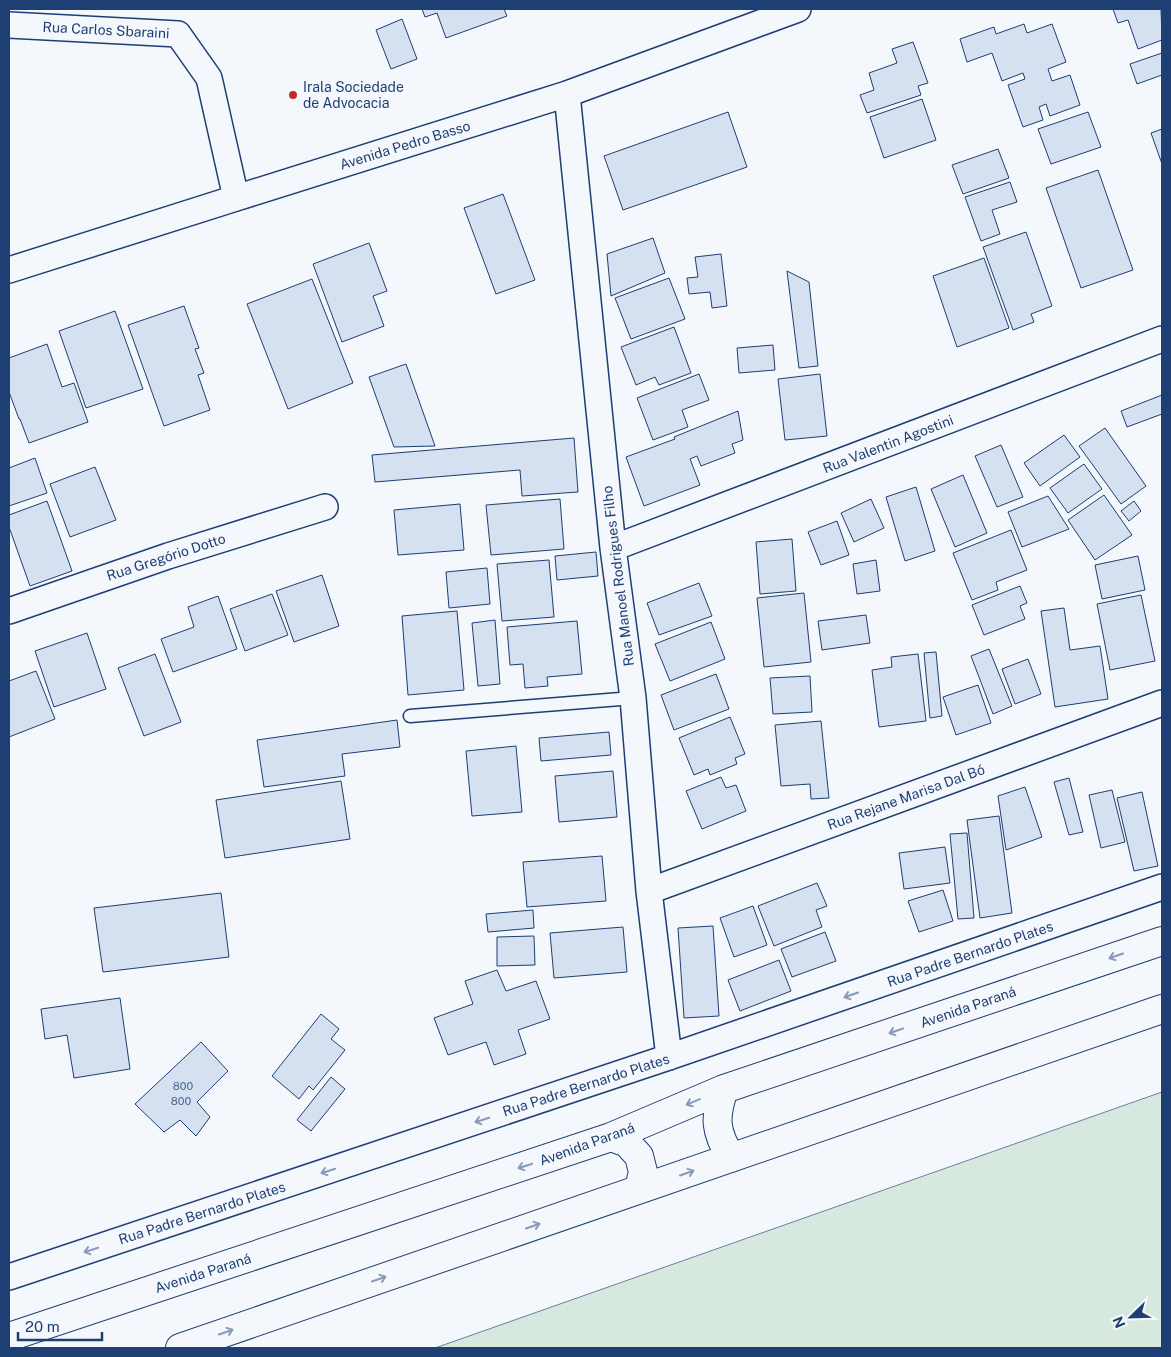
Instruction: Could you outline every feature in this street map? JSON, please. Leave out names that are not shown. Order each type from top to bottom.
[{"type":"main road","name":"Avenida Paraná","points":[[9,1337],[611,1137],[724,1089],[1162,941]]},
{"type":"main road","points":[[180,1348],[1162,1009]]},
{"type":"main road","points":[[724,1089],[718,1107],[717,1124],[722,1142],[731,1158]]},
{"type":"main road","points":[[611,1137],[627,1143],[639,1156],[643,1172],[639,1189]]},
{"type":"street","name":"Avenida Pedro Basso","points":[[9,270],[567,94],[798,9]]},
{"type":"street","name":"Rua Carlos Sbaraini","points":[[9,25],[178,34],[209,78],[236,198]]},
{"type":"street","name":"Rua Manoel Rodrigues Filho","points":[[567,94],[613,548],[633,698],[649,891],[669,1057]]},
{"type":"street","name":"Rua Valentin Agostini","points":[[613,548],[1162,339]]},
{"type":"street","name":"Rua Gregório Dotto","points":[[9,611],[168,556],[325,507]]},
{"type":"street","name":"Rua Rejane Marisa Dal Bó","points":[[649,891],[1162,703]]},
{"type":"street","name":"Rua Padre Bernardo Plates","points":[[9,1277],[669,1057],[1162,887]]},
{"type":"lane","points":[[410,716],[633,698]]},
{"type":"shaded area","points":[[1162,1092],[1162,1348],[435,1348]]},
{"type":"building","points":[[422,9],[504,9],[507,16],[446,38],[437,13],[425,17]]},
{"type":"building","points":[[1113,9],[1161,9],[1162,40],[1138,49],[1128,20],[1118,23]]},
{"type":"building","points":[[402,19],[417,59],[391,69],[376,30]]},
{"type":"building","points":[[1024,24],[1027,33],[1052,24],[1066,62],[1048,69],[1052,81],[1070,75],[1080,105],[1050,116],[1046,104],[1039,107],[1043,120],[1023,127],[1008,85],[1025,79],[1023,73],[1002,81],[992,53],[967,62],[960,39],[994,27],[996,34]]},
{"type":"building","points":[[913,42],[928,83],[918,86],[921,95],[867,113],[860,95],[874,90],[869,73],[897,63],[892,49]]},
{"type":"building","points":[[1162,53],[1162,75],[1137,84],[1130,64]]},
{"type":"building","points":[[922,99],[936,140],[884,158],[870,117]]},
{"type":"building","points":[[728,112],[747,167],[623,210],[604,156]]},
{"type":"building","points":[[1088,112],[1101,147],[1051,164],[1038,129]]},
{"type":"building","points":[[1162,129],[1162,164],[1151,133]]},
{"type":"building","points":[[998,149],[1009,178],[963,194],[952,165]]},
{"type":"building","points":[[1098,170],[1133,270],[1081,288],[1046,188]]},
{"type":"building","points":[[1010,182],[1017,202],[992,210],[1000,234],[981,241],[965,197]]},
{"type":"building","points":[[503,194],[535,280],[496,294],[464,208]]},
{"type":"building","points":[[1026,232],[1052,306],[1031,314],[1034,322],[1013,330],[983,247]]},
{"type":"building","points":[[653,238],[665,273],[611,296],[607,254]]},
{"type":"building","points":[[369,243],[387,291],[373,296],[384,326],[342,342],[313,264]]},
{"type":"building","points":[[721,254],[727,306],[712,308],[710,292],[689,294],[687,278],[698,277],[695,257]]},
{"type":"building","points":[[984,258],[1009,328],[957,347],[933,276]]},
{"type":"building","points":[[787,271],[809,282],[818,366],[799,368]]},
{"type":"building","points":[[669,278],[685,319],[631,339],[615,298]]},
{"type":"building","points":[[312,279],[353,383],[288,409],[247,304]]},
{"type":"building","points":[[184,306],[199,348],[195,349],[204,373],[198,375],[210,410],[164,426],[128,325]]},
{"type":"building","points":[[115,311],[143,389],[86,408],[59,331]]},
{"type":"building","points":[[674,327],[691,373],[659,385],[655,377],[636,385],[621,347]]},
{"type":"building","points":[[47,344],[62,387],[74,383],[88,422],[29,443],[9,392],[9,358]]},
{"type":"building","points":[[773,345],[775,370],[739,373],[737,348]]},
{"type":"building","points":[[406,364],[435,446],[394,447],[369,377]]},
{"type":"building","points":[[699,374],[709,400],[682,410],[688,427],[653,440],[637,398]]},
{"type":"building","points":[[820,374],[827,436],[785,440],[778,379]]},
{"type":"building","points":[[1162,395],[1162,414],[1127,427],[1121,411]]},
{"type":"building","points":[[738,411],[743,440],[732,444],[735,453],[701,466],[697,456],[690,459],[700,485],[644,506],[626,457],[675,439],[674,437]]},
{"type":"building","points":[[1105,428],[1146,486],[1121,504],[1079,446]]},
{"type":"building","points":[[1064,435],[1080,457],[1040,486],[1024,463]]},
{"type":"building","points":[[574,438],[578,492],[522,496],[520,470],[375,482],[372,455]]},
{"type":"building","points":[[1001,445],[1023,497],[997,507],[975,456]]},
{"type":"building","points":[[35,458],[47,493],[9,506],[9,468]]},
{"type":"building","points":[[1084,464],[1102,489],[1068,513],[1050,488]]},
{"type":"building","points":[[95,467],[116,520],[70,537],[50,484]]},
{"type":"building","points":[[963,475],[987,533],[955,547],[931,489]]},
{"type":"building","points":[[916,487],[935,551],[905,561],[886,497]]},
{"type":"building","points":[[1104,495],[1132,535],[1095,560],[1068,520]]},
{"type":"building","points":[[1048,496],[1069,529],[1022,547],[1008,512]]},
{"type":"building","points":[[560,499],[564,549],[491,555],[486,505]]},
{"type":"building","points":[[871,499],[884,528],[854,542],[841,513]]},
{"type":"building","points":[[47,501],[72,571],[30,586],[9,527],[9,515]]},
{"type":"building","points":[[1134,501],[1141,511],[1129,521],[1121,511]]},
{"type":"building","points":[[460,504],[464,550],[398,555],[394,510]]},
{"type":"building","points":[[837,521],[849,555],[821,565],[808,532]]},
{"type":"building","points":[[1011,530],[1027,570],[996,582],[998,590],[972,600],[953,553]]},
{"type":"building","points":[[792,539],[796,591],[760,594],[756,542]]},
{"type":"building","points":[[596,552],[598,576],[557,580],[555,556]]},
{"type":"building","points":[[1138,556],[1145,590],[1102,599],[1095,565]]},
{"type":"building","points":[[549,560],[554,617],[502,621],[497,564]]},
{"type":"building","points":[[876,560],[880,591],[857,594],[853,564]]},
{"type":"building","points":[[487,568],[490,604],[449,608],[446,572]]},
{"type":"building","points":[[322,575],[339,626],[294,642],[276,591]]},
{"type":"building","points":[[699,583],[712,616],[659,635],[647,603]]},
{"type":"building","points":[[1020,586],[1027,603],[1020,606],[1025,619],[984,635],[972,605]]},
{"type":"building","points":[[804,593],[811,662],[764,667],[757,598]]},
{"type":"building","points":[[272,594],[288,635],[245,651],[230,609]]},
{"type":"building","points":[[1141,595],[1155,661],[1110,670],[1097,604]]},
{"type":"building","points":[[218,596],[237,649],[173,672],[161,639],[194,627],[188,607]]},
{"type":"building","points":[[1064,608],[1070,650],[1100,646],[1108,699],[1055,707],[1041,611]]},
{"type":"building","points":[[457,611],[464,690],[408,695],[402,616]]},
{"type":"building","points":[[866,615],[870,643],[822,650],[818,621]]},
{"type":"building","points":[[495,620],[500,684],[478,686],[472,623]]},
{"type":"building","points":[[577,621],[582,674],[547,677],[548,686],[525,688],[523,664],[510,665],[507,627]]},
{"type":"building","points":[[711,622],[725,659],[670,681],[655,644]]},
{"type":"building","points":[[87,633],[106,689],[54,707],[35,651]]},
{"type":"building","points":[[989,649],[1012,706],[993,714],[971,656]]},
{"type":"building","points":[[936,652],[942,716],[930,718],[924,653]]},
{"type":"building","points":[[155,654],[181,722],[144,736],[118,668]]},
{"type":"building","points":[[918,654],[926,721],[879,727],[872,670],[892,667],[891,657]]},
{"type":"building","points":[[1028,659],[1041,694],[1015,704],[1002,669]]},
{"type":"building","points":[[36,671],[55,719],[9,737],[9,681]]},
{"type":"building","points":[[716,674],[729,709],[674,730],[661,695]]},
{"type":"building","points":[[810,676],[812,712],[773,714],[770,678]]},
{"type":"building","points":[[978,685],[991,723],[956,735],[943,697]]},
{"type":"building","points":[[730,717],[745,754],[735,758],[737,764],[710,775],[708,769],[694,775],[679,738]]},
{"type":"building","points":[[397,720],[400,747],[342,754],[345,776],[264,787],[257,740]]},
{"type":"building","points":[[821,721],[829,798],[811,799],[810,784],[781,786],[775,725]]},
{"type":"building","points":[[609,732],[611,755],[541,761],[539,738]]},
{"type":"building","points":[[516,746],[522,812],[472,816],[466,751]]},
{"type":"building","points":[[613,771],[617,817],[559,822],[555,776]]},
{"type":"building","points":[[721,777],[726,788],[736,785],[746,811],[702,829],[686,791]]},
{"type":"building","points":[[1069,778],[1083,832],[1069,835],[1054,782]]},
{"type":"building","points":[[341,781],[350,839],[225,858],[216,800]]},
{"type":"building","points":[[1025,787],[1042,837],[1006,850],[998,796]]},
{"type":"building","points":[[1112,790],[1125,842],[1101,848],[1089,795]]},
{"type":"building","points":[[1142,792],[1158,866],[1134,871],[1117,798]]},
{"type":"building","points":[[999,816],[1012,913],[980,918],[967,820]]},
{"type":"building","points":[[967,833],[974,918],[958,919],[950,834]]},
{"type":"building","points":[[945,847],[950,883],[904,889],[899,853]]},
{"type":"building","points":[[602,856],[606,901],[527,907],[523,862]]},
{"type":"building","points":[[817,883],[827,906],[816,910],[822,927],[774,946],[758,906]]},
{"type":"building","points":[[943,890],[953,921],[919,932],[908,901]]},
{"type":"building","points":[[221,893],[229,957],[103,972],[94,908]]},
{"type":"building","points":[[753,906],[767,945],[734,957],[720,918]]},
{"type":"building","points":[[533,910],[534,928],[488,932],[486,914]]},
{"type":"building","points":[[713,926],[719,1016],[684,1018],[678,928]]},
{"type":"building","points":[[623,927],[627,972],[554,978],[550,933]]},
{"type":"building","points":[[825,932],[836,961],[792,977],[781,949]]},
{"type":"building","points":[[534,936],[535,965],[497,966],[497,937]]},
{"type":"building","points":[[779,960],[791,991],[740,1011],[728,980]]},
{"type":"building","points":[[497,970],[506,991],[536,981],[550,1019],[518,1030],[526,1054],[494,1065],[486,1042],[448,1055],[434,1018],[473,1004],[465,981]]},
{"type":"building","points":[[120,998],[130,1069],[74,1078],[67,1035],[45,1039],[41,1009]]},
{"type":"building","points":[[321,1014],[339,1029],[331,1039],[345,1050],[313,1090],[309,1086],[299,1099],[272,1076]]},
{"type":"building","points":[[201,1042],[228,1071],[197,1102],[210,1117],[196,1136],[180,1120],[164,1132],[135,1104]]},
{"type":"building","points":[[331,1077],[345,1089],[311,1131],[297,1120]]},
{"type":"place","name":"Irala Sociedade de Advocacia","points":[[293,95]]}]
